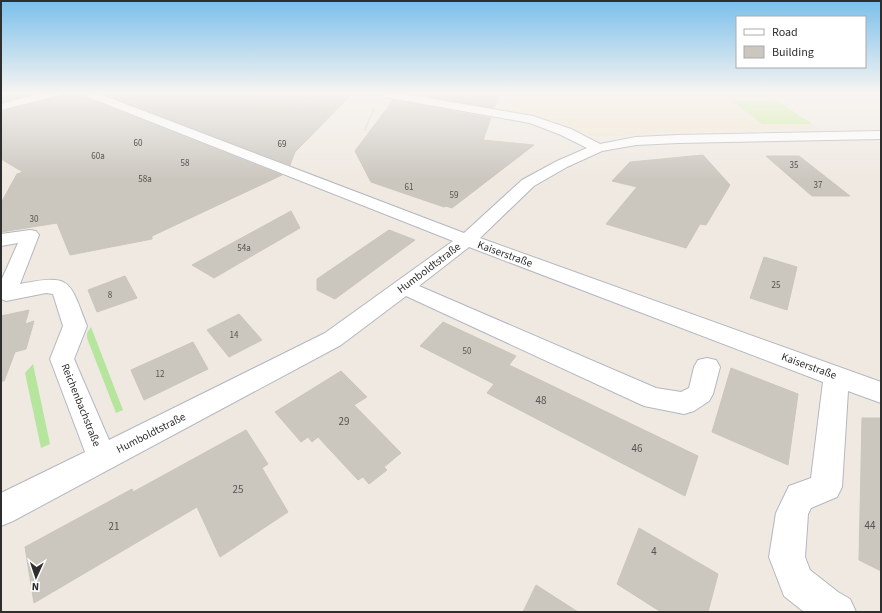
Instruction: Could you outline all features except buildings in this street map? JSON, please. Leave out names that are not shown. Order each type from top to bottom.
[{"type":"street","name":"Kaiserstraße","points":[[161,122],[467,240],[881,392]]},
{"type":"street","points":[[537,122],[566,132],[598,148]]},
{"type":"street","name":"Humboldtstraße","points":[[1,510],[333,339],[467,240],[528,183],[598,148],[643,140],[861,135],[881,136]]},
{"type":"street","points":[[861,135],[881,148]]},
{"type":"street","points":[[537,165],[552,170]]},
{"type":"street","name":"Reichenbachstraße","points":[[1,240],[30,235],[6,294],[46,286],[58,287],[63,292],[75,326],[62,359],[102,458]]},
{"type":"street","points":[[404,287],[653,398],[684,403],[700,394],[707,367]]},
{"type":"street","points":[[836,376],[826,487],[800,497],[792,513],[787,557],[797,582],[825,605],[838,612]]},
{"type":"shaded area","points":[[551,122],[809,122],[820,129],[657,133],[597,137]]},
{"type":"green space","points":[[759,122],[808,122],[812,124],[762,124]]},
{"type":"green space","points":[[91,327],[123,410],[116,413],[87,338],[87,333]]},
{"type":"green space","points":[[33,364],[50,444],[41,448],[25,373]]}]
